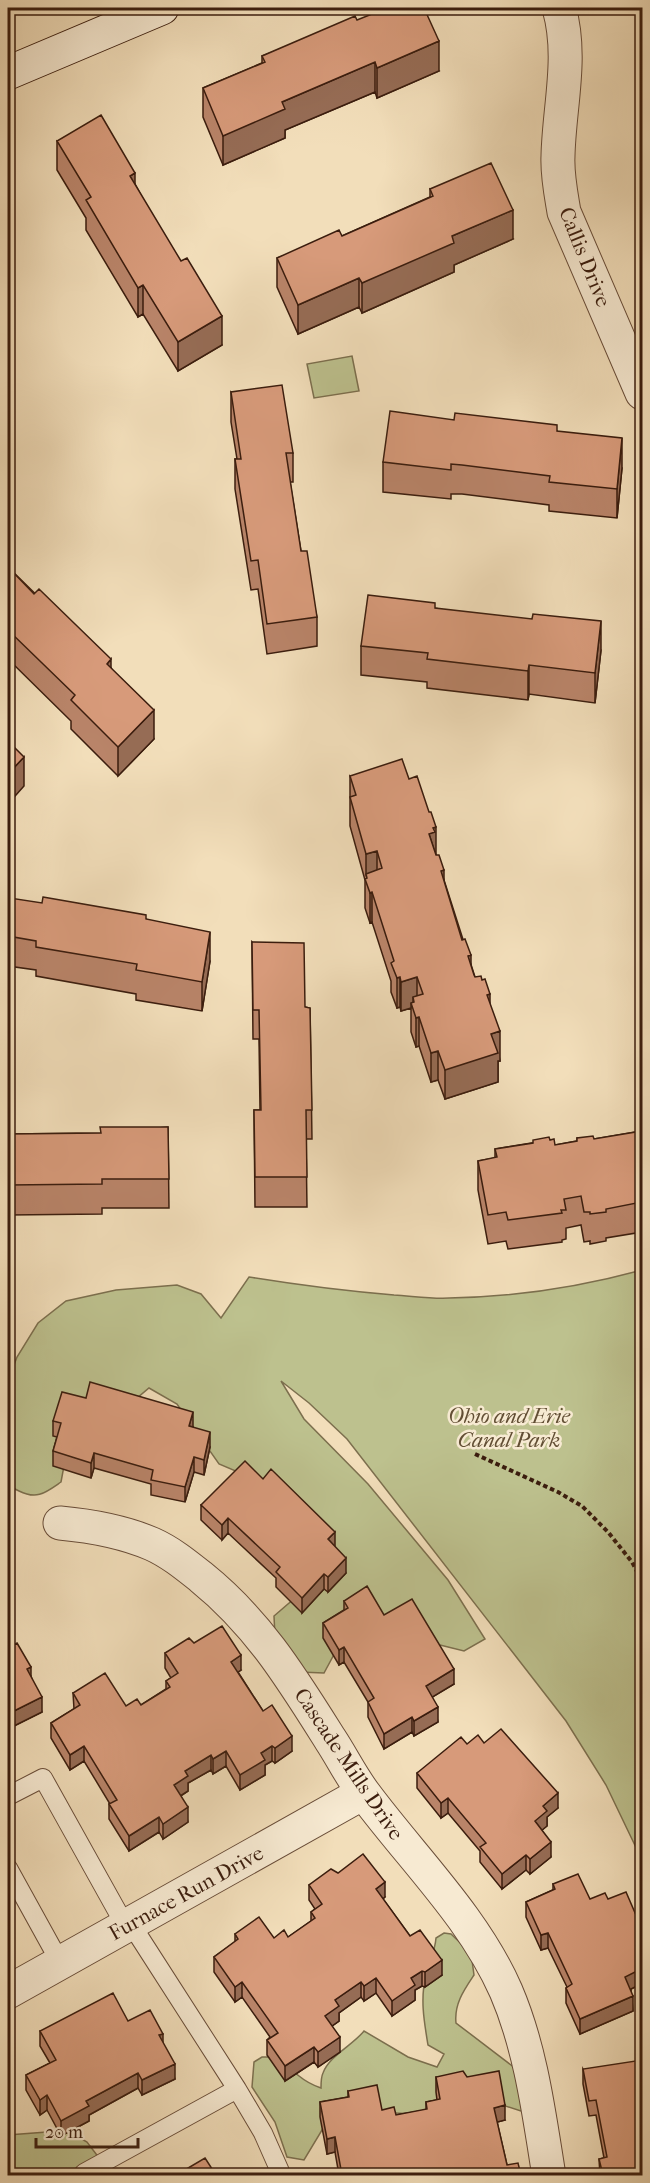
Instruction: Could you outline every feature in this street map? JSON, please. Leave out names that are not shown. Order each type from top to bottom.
[{"type":"street","points":[[8,73],[162,8]]},
{"type":"street","name":"Callis Drive","points":[[559,8],[565,39],[566,68],[558,158],[559,185],[564,212],[642,393]]},
{"type":"street","name":"Cascade Mills Drive","points":[[60,1523],[94,1526],[154,1545],[186,1564],[213,1586],[248,1620],[269,1646],[363,1793],[476,1937],[505,1989],[515,2014],[535,2088],[549,2175]]},
{"type":"street","name":"Furnace Run Drive","points":[[8,1992],[363,1793]]},
{"type":"lane","points":[[8,1796],[43,1778],[128,1925],[237,2089],[263,2133],[282,2175]]},
{"type":"lane","points":[[8,1868],[61,1964]]},
{"type":"lane","points":[[84,2173],[237,2089]]},
{"type":"path","points":[[475,1454],[558,1492],[582,1506],[632,1562],[642,1581]]},
{"type":"green space","points":[[352,356],[359,391],[314,398],[307,364]]},
{"type":"green space","name":"Ohio and Erie Canal Park","points":[[642,1270],[642,1860],[606,1785],[566,1721],[347,1439],[309,1403],[281,1381],[304,1419],[368,1484],[448,1580],[485,1639],[464,1651],[416,1639],[394,1618],[373,1611],[337,1649],[324,1673],[299,1672],[275,1636],[274,1616],[325,1572],[264,1483],[219,1464],[177,1404],[149,1388],[111,1420],[72,1423],[61,1482],[55,1486],[41,1494],[31,1495],[11,1487],[8,1482],[8,1381],[17,1357],[38,1323],[66,1301],[116,1290],[177,1285],[201,1294],[221,1318],[249,1277],[340,1290],[442,1298],[497,1296],[546,1290]]},
{"type":"green space","points":[[444,1933],[451,1934],[471,1953],[474,1975],[458,2003],[456,2023],[525,2077],[524,2112],[475,2096],[420,2114],[367,2112],[338,2116],[322,2130],[304,2160],[287,2157],[275,2122],[252,2087],[254,2062],[262,2057],[281,2057],[298,2076],[321,2088],[322,2076],[330,2061],[364,2031],[408,2057],[437,2067],[444,2054],[428,2045],[423,1992],[436,1938]]},
{"type":"green space","points":[[70,2132],[87,2142],[112,2175],[11,2175],[8,2165],[8,2135]]},
{"type":"building","points":[[387,8],[424,8],[439,41],[377,68],[375,62],[282,102],[285,109],[223,136],[203,88],[265,62],[262,56],[355,16],[357,20]]},
{"type":"building","points":[[101,115],[135,173],[130,176],[181,261],[187,258],[222,316],[178,342],[143,285],[138,288],[86,200],[91,197],[57,141]]},
{"type":"building","points":[[491,163],[513,210],[452,236],[454,243],[362,283],[359,278],[298,305],[277,258],[339,230],[342,236],[424,200],[433,196],[430,189]]},
{"type":"building","points":[[282,385],[293,453],[286,453],[301,551],[307,551],[317,617],[267,624],[258,560],[251,561],[235,459],[241,459],[231,392]]},
{"type":"building","points":[[390,411],[454,420],[455,413],[557,425],[557,431],[622,438],[617,489],[549,482],[550,476],[462,465],[451,464],[451,470],[383,462]]},
{"type":"building","points":[[8,567],[34,594],[39,589],[111,659],[107,664],[154,710],[118,747],[71,700],[75,695],[8,630]]},
{"type":"building","points":[[368,595],[435,603],[435,608],[532,619],[533,614],[601,621],[595,673],[529,665],[528,671],[427,659],[428,653],[361,646]]},
{"type":"building","points":[[8,741],[24,757],[8,774]]},
{"type":"building","points":[[402,759],[409,779],[417,776],[429,812],[431,812],[436,827],[433,828],[435,832],[429,834],[444,870],[441,871],[462,940],[465,939],[471,955],[468,956],[475,977],[481,976],[482,980],[485,979],[490,994],[487,995],[500,1031],[491,1034],[498,1053],[445,1070],[438,1051],[431,1053],[419,1017],[416,1018],[411,1003],[414,1002],[413,997],[423,994],[417,977],[401,982],[391,963],[394,961],[372,892],[370,893],[365,879],[366,874],[382,868],[377,851],[366,854],[350,797],[356,795],[350,776]]},
{"type":"building","points":[[43,897],[146,915],[146,919],[210,932],[202,982],[136,970],[137,964],[36,947],[36,941],[8,936],[10,898],[42,903]]},
{"type":"building","points":[[252,942],[304,943],[305,1007],[310,1008],[312,1110],[306,1110],[307,1177],[255,1177],[254,1110],[261,1110],[259,1010],[253,1010]]},
{"type":"building","points":[[100,1127],[168,1127],[169,1179],[102,1179],[102,1184],[8,1185],[8,1134],[101,1133]]},
{"type":"building","points":[[642,1131],[642,1202],[590,1214],[590,1212],[584,1212],[581,1196],[564,1199],[566,1210],[561,1210],[562,1213],[508,1220],[506,1212],[488,1215],[478,1161],[497,1157],[495,1149],[533,1143],[533,1140],[549,1137],[550,1140],[554,1139],[555,1145],[577,1141],[577,1138],[593,1136],[594,1139]]},
{"type":"building","points":[[90,1382],[193,1412],[189,1426],[210,1432],[204,1460],[194,1457],[185,1487],[151,1480],[153,1470],[94,1453],[91,1463],[53,1451],[61,1423],[53,1421],[62,1392],[86,1398]]},
{"type":"building","points":[[245,1461],[263,1479],[271,1469],[335,1532],[328,1539],[346,1558],[328,1577],[324,1574],[302,1598],[276,1572],[280,1567],[228,1518],[222,1525],[201,1505]]},
{"type":"building","points":[[367,1586],[384,1615],[412,1599],[454,1669],[426,1686],[438,1707],[414,1721],[412,1717],[384,1734],[368,1702],[374,1698],[344,1647],[339,1650],[323,1623],[348,1608],[344,1601]]},
{"type":"building","points":[[222,1626],[241,1655],[231,1662],[263,1711],[272,1705],[292,1736],[275,1748],[272,1746],[261,1753],[265,1760],[240,1775],[226,1751],[213,1759],[211,1755],[185,1771],[188,1776],[174,1785],[188,1807],[163,1824],[159,1817],[129,1836],[109,1804],[117,1800],[84,1746],[70,1755],[51,1723],[80,1705],[73,1693],[105,1673],[126,1706],[137,1699],[141,1705],[170,1687],[166,1681],[178,1673],[165,1653],[189,1638],[194,1643]]},
{"type":"building","points":[[17,1643],[31,1667],[27,1669],[42,1697],[10,1713],[8,1709],[8,1648]]},
{"type":"building","points":[[501,1729],[558,1793],[543,1806],[547,1811],[535,1821],[551,1842],[530,1859],[526,1855],[502,1874],[480,1847],[486,1843],[448,1798],[441,1803],[417,1773],[461,1737],[467,1744],[478,1735],[484,1743]]},
{"type":"building","points":[[363,1854],[385,1882],[376,1889],[410,1936],[420,1930],[442,1960],[425,1972],[422,1971],[411,1978],[415,1985],[392,2001],[376,1978],[364,1986],[361,1982],[335,2000],[339,2006],[325,2016],[340,2037],[318,2052],[314,2047],[285,2066],[267,2040],[278,2033],[242,1982],[235,1987],[214,1957],[238,1939],[235,1934],[259,1917],[274,1938],[284,1930],[288,1937],[315,1918],[311,1912],[322,1904],[309,1885],[331,1869],[338,1873]]},
{"type":"building","points":[[578,1874],[590,1899],[605,1893],[608,1899],[626,1892],[642,1929],[642,1961],[637,1964],[639,1970],[625,1977],[633,1996],[580,2019],[566,1988],[572,1984],[548,1933],[541,1935],[526,1902],[555,1889],[553,1884]]},
{"type":"building","points":[[113,1993],[128,2021],[150,2010],[163,2034],[159,2035],[175,2064],[142,2080],[138,2073],[86,2101],[89,2106],[61,2121],[47,2095],[40,2100],[26,2075],[56,2060],[40,2031]]},
{"type":"building","points":[[642,2060],[642,2175],[603,2175],[599,2159],[607,2157],[596,2100],[589,2101],[583,2069]]},
{"type":"building","points":[[463,2071],[467,2077],[499,2071],[505,2105],[494,2108],[507,2165],[518,2163],[521,2175],[342,2175],[335,2137],[327,2139],[320,2102],[349,2097],[348,2091],[377,2085],[382,2110],[394,2107],[396,2115],[427,2109],[426,2102],[440,2099],[436,2077]]},
{"type":"building","points":[[205,2158],[216,2175],[178,2174]]}]
